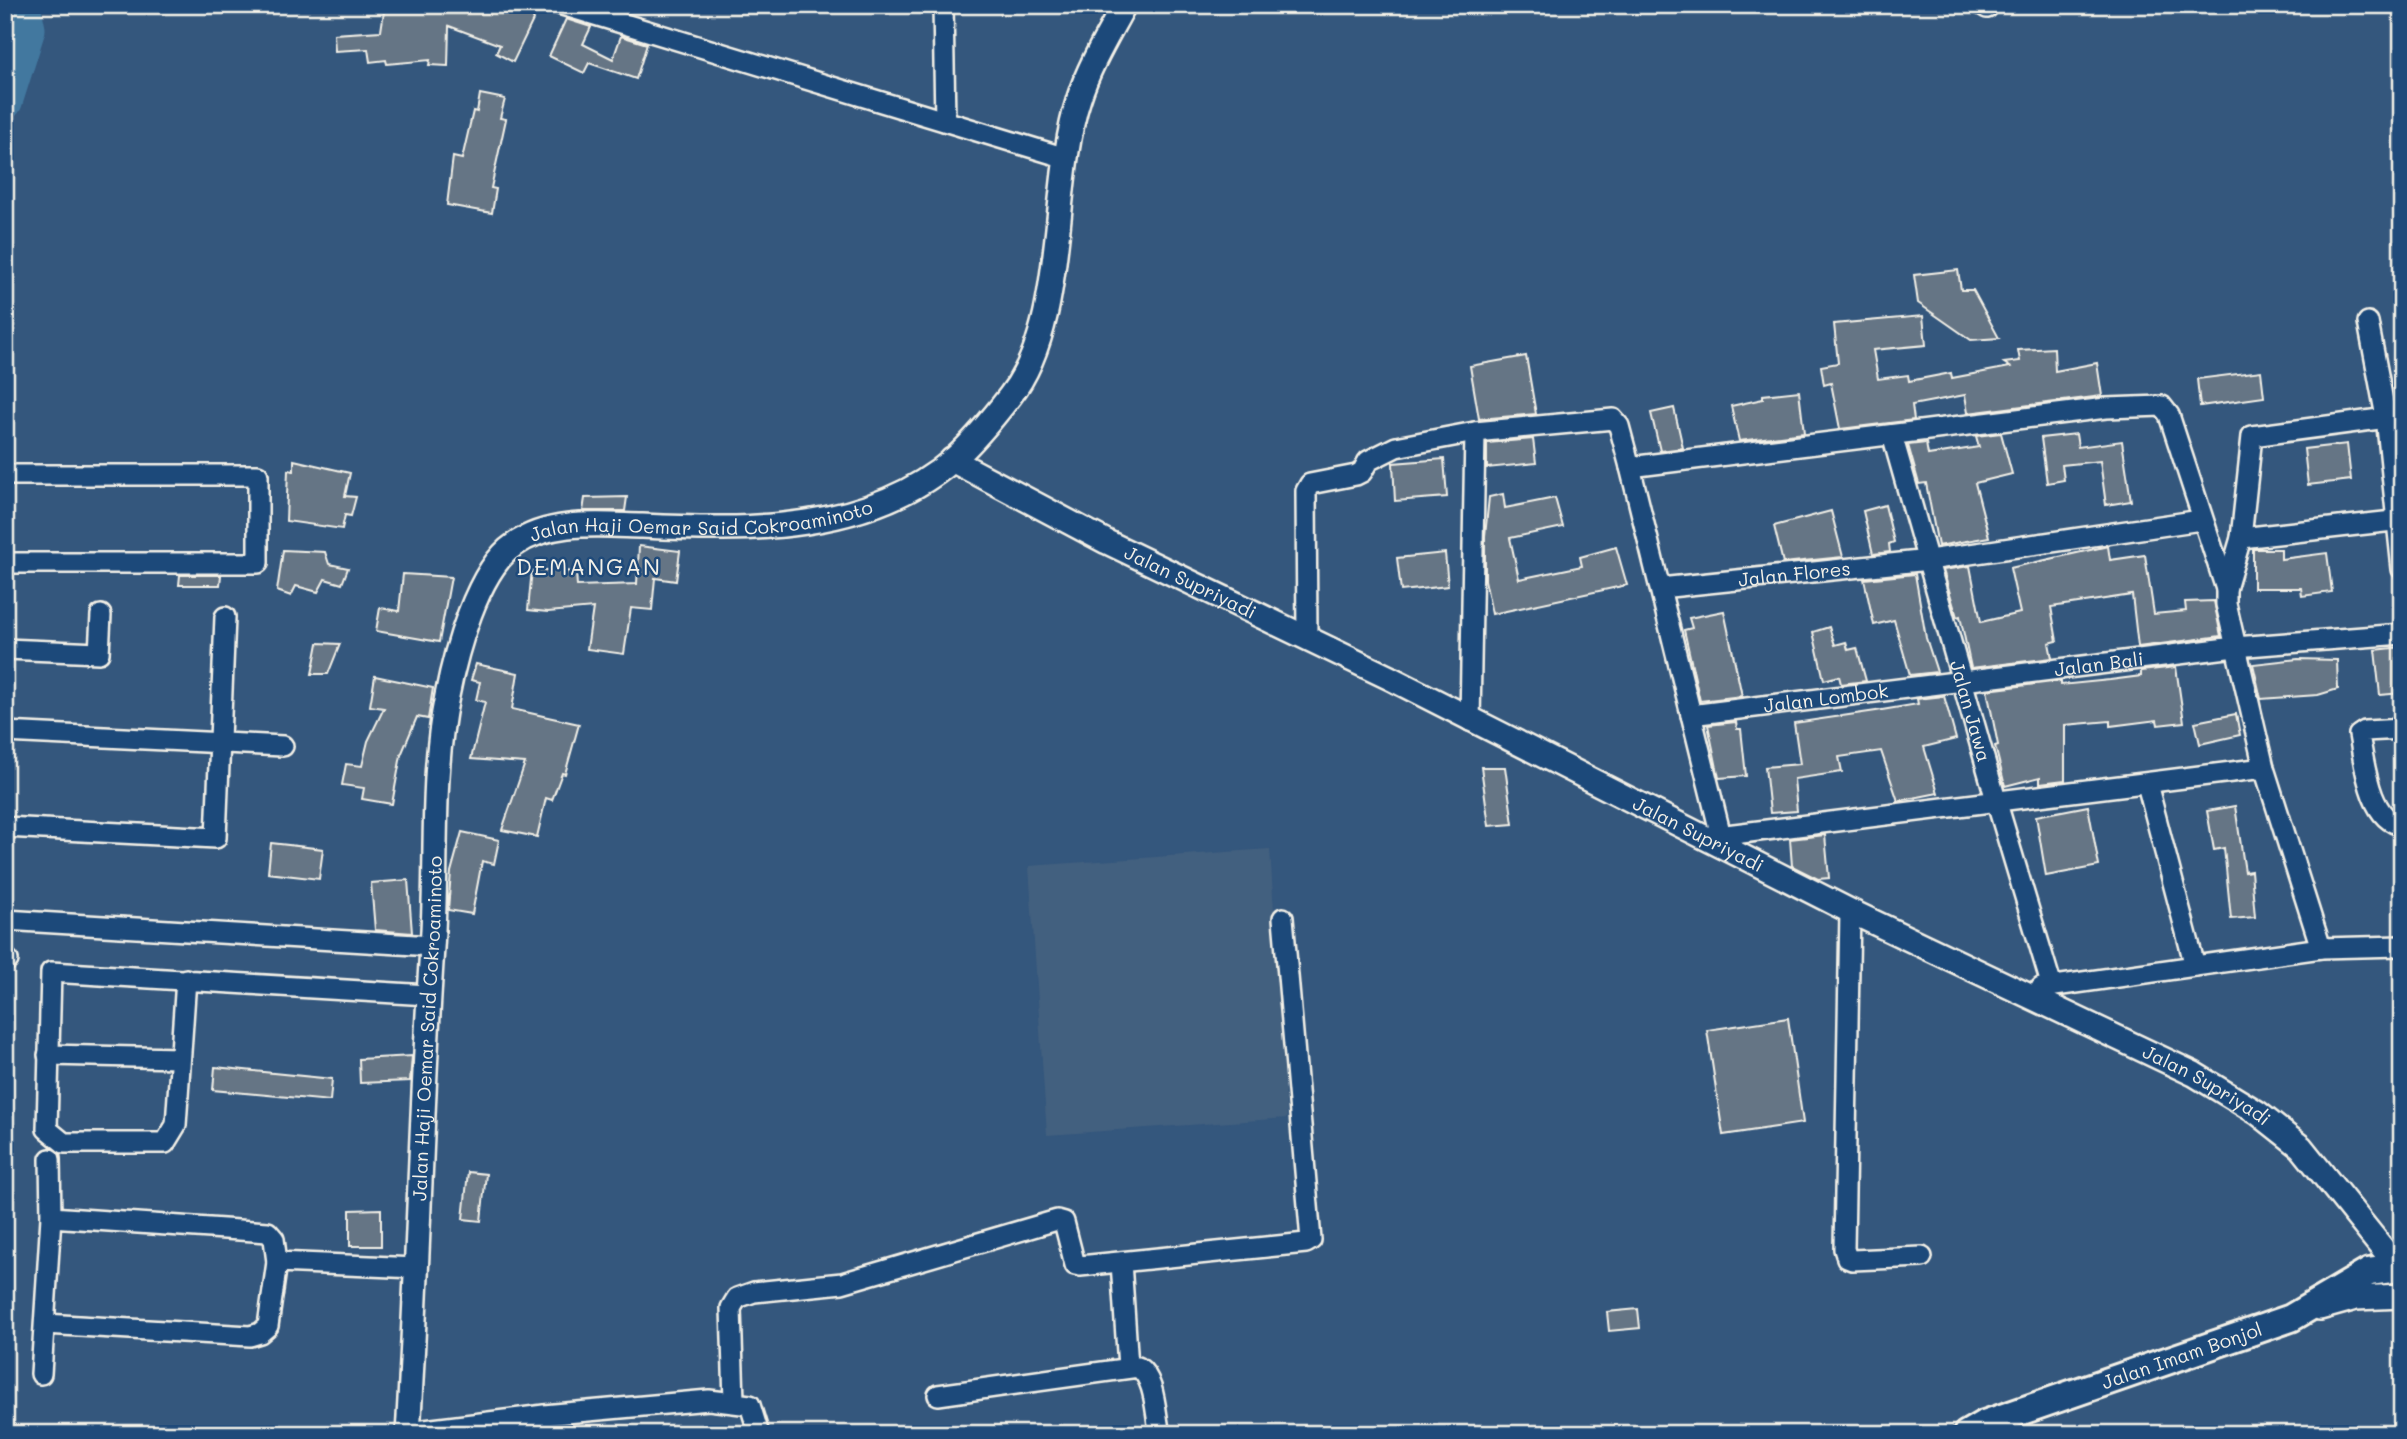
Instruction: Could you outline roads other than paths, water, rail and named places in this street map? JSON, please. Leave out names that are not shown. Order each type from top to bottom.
[{"type":"main road","points":[[2291,1318],[2369,1272],[2400,1267]]},
{"type":"main road","name":"Jalan Imam Bonjol","points":[[1967,1434],[1984,1424],[2291,1318]]},
{"type":"street","points":[[943,5],[945,121]]},
{"type":"street","name":"Jalan Haji Oemar Said Cokroaminoto","points":[[408,1433],[432,946],[438,750],[447,693],[477,597],[494,565],[514,545],[576,524],[700,529],[799,525],[853,512],[908,488],[952,460],[1014,391],[1034,353],[1045,307],[1066,158],[1079,98],[1124,5]]},
{"type":"street","points":[[574,7],[1066,158]]},
{"type":"street","points":[[2368,322],[2394,416],[2402,569]]},
{"type":"street","points":[[1630,467],[2106,408],[2162,406],[2169,415],[2201,520],[2226,589],[2235,647],[2264,768],[2321,948]]},
{"type":"street","points":[[2226,589],[2241,538],[2252,436],[2394,416]]},
{"type":"street","points":[[1307,638],[1307,486],[1359,474],[1368,461],[1396,447],[1475,432],[1613,419],[1619,426],[1630,467],[1692,715],[1715,836],[2264,768]]},
{"type":"street","points":[[1470,721],[1475,432]]},
{"type":"street","name":"Jalan Jawa","points":[[1892,435],[2052,987]]},
{"type":"street","name":"Jalan Supriyadi","points":[[952,460],[1107,542],[1307,638],[1470,721],[1715,836],[1850,911],[2194,1074],[2258,1113],[2301,1147],[2400,1267]]},
{"type":"street","points":[[5,475],[258,475],[258,563],[5,563]]},
{"type":"street","name":"Jalan Flores","points":[[1660,588],[1929,560],[2201,520]]},
{"type":"street","points":[[2241,538],[2399,521]]},
{"type":"street","points":[[5,649],[99,653],[101,615]]},
{"type":"street","points":[[5,827],[216,838],[225,617]]},
{"type":"street","name":"Jalan Bali","points":[[1963,683],[2235,647],[2402,635]]},
{"type":"street","name":"Jalan Lombok","points":[[1692,715],[1963,683]]},
{"type":"street","points":[[2402,729],[2365,731],[2359,735],[2371,796],[2385,817],[2402,825]]},
{"type":"street","points":[[5,732],[283,746]]},
{"type":"street","points":[[2147,784],[2195,966]]},
{"type":"street","points":[[1850,911],[1843,1249],[1852,1261],[1922,1257]]},
{"type":"street","points":[[734,1401],[730,1308],[737,1297],[754,1292],[842,1283],[1057,1220],[1064,1222],[1067,1229],[1075,1265],[1306,1243],[1311,1240],[1283,918]]},
{"type":"street","points":[[5,920],[432,946]]},
{"type":"street","points":[[2019,992],[2321,948],[2402,946]]},
{"type":"street","points":[[186,979],[176,1125],[165,1143],[64,1143],[47,1129],[51,972],[186,979],[428,995]]},
{"type":"street","points":[[48,1055],[179,1058]]},
{"type":"street","points":[[41,1374],[51,1217],[50,1159]]},
{"type":"street","points":[[45,1324],[250,1336],[260,1333],[268,1326],[277,1262],[274,1239],[268,1232],[51,1217]]},
{"type":"street","points":[[277,1262],[416,1268]]},
{"type":"street","points":[[1121,1262],[1128,1367]]},
{"type":"street","name":"Jalan Imam Bonjol","points":[[2291,1318],[2346,1300],[2402,1296]]},
{"type":"street","points":[[938,1395],[1138,1367],[1147,1373],[1160,1434]]},
{"type":"street","points":[[408,1433],[544,1415],[709,1400],[750,1405],[759,1434]]},
{"type":"waterway","points":[[5,102],[28,29],[23,5]]},
{"type":"district","name":"DEMANGAN","points":[[589,567]]}]
